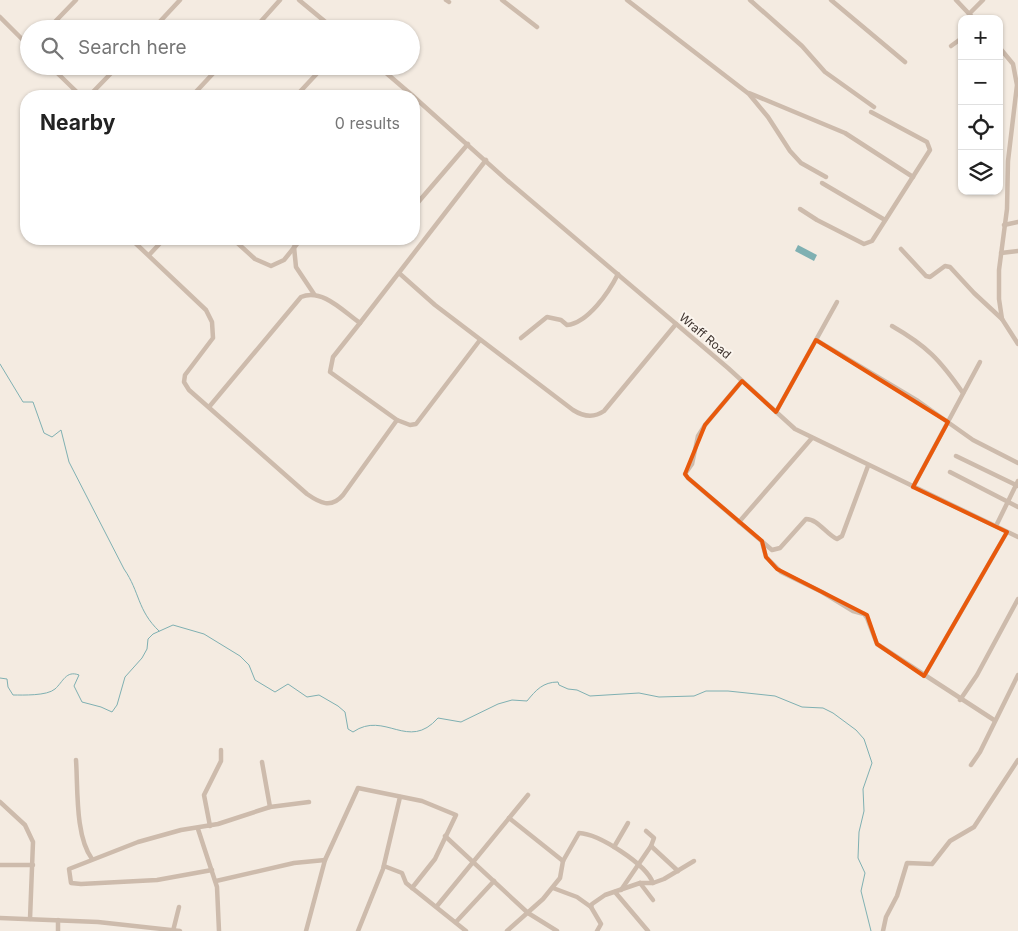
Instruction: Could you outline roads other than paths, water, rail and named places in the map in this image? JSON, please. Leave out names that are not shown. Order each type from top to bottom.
[{"type":"street","points":[[57,20],[76,0]]},
{"type":"street","points":[[161,20],[180,0]]},
{"type":"street","points":[[262,20],[280,0]]},
{"type":"street","points":[[300,0],[323,20]]},
{"type":"street","points":[[502,0],[537,27]]},
{"type":"street","points":[[628,0],[748,93],[768,116],[790,151],[801,163],[826,178]]},
{"type":"street","points":[[750,0],[802,46],[829,75],[874,107]]},
{"type":"street","points":[[831,0],[905,62]]},
{"type":"street","points":[[956,0],[969,14],[983,0]]},
{"type":"street","points":[[0,17],[20,37]]},
{"type":"street","points":[[952,46],[958,41]]},
{"type":"street","points":[[1002,319],[998,280],[1009,188],[1009,152],[1017,85],[1014,64],[1003,54]]},
{"type":"street","points":[[59,75],[75,90]]},
{"type":"street","points":[[95,90],[109,75]]},
{"type":"street","points":[[198,90],[212,75]]},
{"type":"street","points":[[302,90],[316,75]]},
{"type":"street","name":"Wraff Road","points":[[388,75],[403,90]]},
{"type":"street","points":[[748,93],[845,133],[913,177]]},
{"type":"street","name":"Wraff Road","points":[[420,105],[468,144],[795,429],[1018,537]]},
{"type":"street","points":[[800,209],[864,244],[872,241],[930,150],[926,142],[871,112]]},
{"type":"street","points":[[420,199],[468,144]]},
{"type":"street","points":[[480,340],[416,424],[410,425],[397,420],[330,372],[333,357],[486,160]]},
{"type":"street","points":[[822,183],[885,220]]},
{"type":"street","points":[[1004,225],[1018,222]]},
{"type":"street","points":[[139,245],[209,315],[213,338],[184,378],[189,390],[307,494],[328,504],[334,504],[342,496],[397,420]]},
{"type":"street","points":[[150,254],[158,245]]},
{"type":"street","points":[[240,245],[265,265],[277,265],[294,247]]},
{"type":"street","points":[[294,247],[296,267],[314,294]]},
{"type":"street","points":[[901,249],[926,276],[930,277],[945,266],[950,267],[1002,319],[1018,344]]},
{"type":"street","points":[[1001,253],[1018,251]]},
{"type":"street","points":[[399,273],[480,340],[573,410],[592,416],[604,411],[676,324]]},
{"type":"street","points":[[521,338],[547,317],[560,320],[567,325],[584,319],[608,292],[618,274]]},
{"type":"street","points":[[209,407],[288,311],[304,296],[308,286]]},
{"type":"street","points":[[304,296],[314,294],[322,297],[360,323]]},
{"type":"street","points":[[776,412],[837,302]]},
{"type":"street","points":[[892,326],[919,342],[940,361],[963,393]]},
{"type":"street","points":[[816,340],[863,366],[973,440],[1018,463]]},
{"type":"street","points":[[913,487],[980,362]]},
{"type":"street","points":[[742,381],[698,436],[692,464],[686,474],[688,478],[772,550],[776,550],[806,519],[815,521],[837,539],[842,536],[868,466]]},
{"type":"street","points":[[740,522],[812,438]]},
{"type":"street","points":[[956,456],[1017,484],[996,526]]},
{"type":"street","points":[[950,472],[1018,507]]},
{"type":"street","points":[[924,676],[1007,532]]},
{"type":"street","points":[[762,542],[766,557],[777,569],[853,611],[864,614],[877,644],[960,700],[994,720]]},
{"type":"street","points":[[960,700],[977,675],[1018,598]]},
{"type":"street","points":[[971,765],[980,752],[994,720],[1018,675]]},
{"type":"street","points":[[210,826],[204,799],[221,761],[221,750]]},
{"type":"street","points":[[76,760],[81,826],[87,849],[92,859]]},
{"type":"street","points":[[883,931],[886,917],[897,896],[907,863],[932,864],[950,841],[974,827],[1018,760]]},
{"type":"street","points":[[262,762],[270,807]]},
{"type":"street","points":[[306,931],[325,860],[357,789],[362,788],[422,801],[456,815],[435,859],[412,888]]},
{"type":"street","points":[[437,906],[528,795]]},
{"type":"street","points":[[358,931],[384,866],[400,797]]},
{"type":"street","points":[[0,802],[16,815],[30,833],[34,842],[30,919]]},
{"type":"street","points":[[212,870],[157,880],[71,883],[69,869],[138,842],[181,830],[210,826],[270,807],[309,802]]},
{"type":"street","points":[[509,818],[563,861]]},
{"type":"street","points":[[614,847],[628,823]]},
{"type":"street","points":[[198,829],[216,881],[219,931]]},
{"type":"street","points":[[621,890],[651,846],[654,838],[646,831]]},
{"type":"street","points":[[507,931],[552,888],[561,875],[563,861],[580,832],[614,847],[649,874],[653,883]]},
{"type":"street","points":[[445,836],[528,913],[557,931]]},
{"type":"street","points":[[651,846],[678,871]]},
{"type":"street","points":[[216,881],[294,863],[325,860]]},
{"type":"street","points":[[591,907],[598,899],[640,883],[653,883],[694,861]]},
{"type":"street","points":[[0,865],[33,865]]},
{"type":"street","points":[[384,866],[402,873],[406,883],[466,931]]},
{"type":"street","points":[[456,922],[494,881]]},
{"type":"street","points":[[640,883],[653,900]]},
{"type":"street","points":[[552,888],[577,897],[591,907],[599,929],[606,931]]},
{"type":"street","points":[[615,892],[648,931]]},
{"type":"street","points":[[173,931],[178,907]]},
{"type":"street","points":[[0,918],[58,920],[180,931]]},
{"type":"street","points":[[58,920],[58,931]]},
{"type":"water","points":[[798,245],[817,255],[814,261],[795,251]]},
{"type":"waterway","points":[[0,364],[23,402],[33,402],[44,433],[52,437],[61,430],[69,462],[129,577],[146,616],[159,631]]},
{"type":"waterway","points":[[0,678],[7,679],[8,687],[13,695],[29,695],[51,691],[68,675],[79,675],[74,686],[82,702],[112,712],[117,705],[125,677],[142,658],[147,649],[148,639],[153,634],[173,625],[204,634],[240,656],[249,665],[255,680],[275,692],[288,684],[307,697],[319,695],[338,706],[345,712],[348,729],[353,732],[365,726],[376,725],[406,732],[417,731],[427,727],[438,718],[461,722],[498,704],[512,700],[527,701],[540,687],[553,682],[558,682],[559,685],[568,689],[577,690],[590,696],[639,693],[659,697],[694,696],[706,691],[728,691],[775,696],[802,707],[823,708],[856,730],[864,739],[872,763],[863,789],[864,811],[859,832],[858,858],[865,873],[861,891],[871,931]]}]
